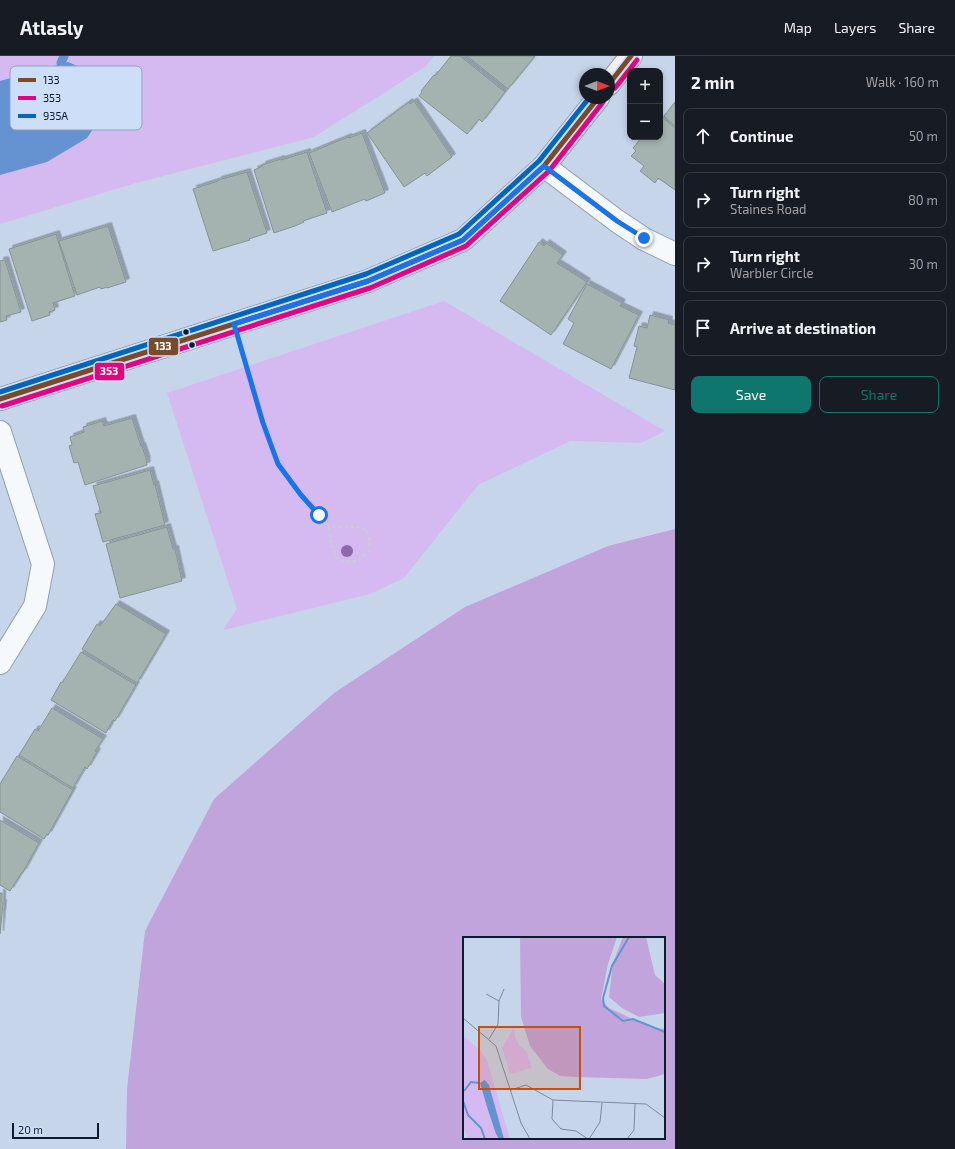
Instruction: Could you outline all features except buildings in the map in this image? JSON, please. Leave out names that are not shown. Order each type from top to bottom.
[{"type":"street","points":[[615,76],[631,56]]},
{"type":"street","points":[[0,399],[368,281],[463,240],[544,166],[593,104]]},
{"type":"street","points":[[544,166],[622,224],[644,238],[675,254]]},
{"type":"street","points":[[0,432],[43,564],[35,606],[0,664]]},
{"type":"path","points":[[234,324],[263,423],[278,464],[301,495],[329,526],[331,544],[337,558],[344,562],[353,563],[362,558],[369,550],[370,542],[367,531],[357,527],[329,526]]},
{"type":"shaded area","points":[[0,56],[434,56],[425,67],[314,137],[136,183],[0,224]]},
{"type":"shaded area","points":[[444,301],[665,431],[641,443],[570,441],[478,485],[404,578],[370,594],[223,630],[237,609],[167,393]]},
{"type":"shaded area","points":[[675,529],[675,1149],[126,1149],[127,1089],[145,931],[214,799],[334,693],[465,607],[608,546]]},
{"type":"water","points":[[68,62],[77,66],[54,66]]},
{"type":"water","points":[[10,78],[10,130],[92,130],[87,138],[47,162],[0,175],[0,81]]},
{"type":"waterway","points":[[61,63],[64,56]]},
{"type":"transit line","name":"133","points":[[615,76],[631,56]]},
{"type":"transit line","name":"353","points":[[615,88],[637,60]]},
{"type":"transit line","name":"935A","points":[[0,392],[366,274],[459,234],[539,161],[584,104]]},
{"type":"transit line","name":"133","points":[[0,399],[368,281],[463,240],[544,166],[593,104]]},
{"type":"transit line","name":"353","points":[[2,406],[370,288],[466,246],[549,171],[601,104]]},
{"type":"route","points":[[319,515],[301,495],[278,464],[263,423],[234,324],[368,281],[463,240],[544,166],[617,221],[644,238]]}]
